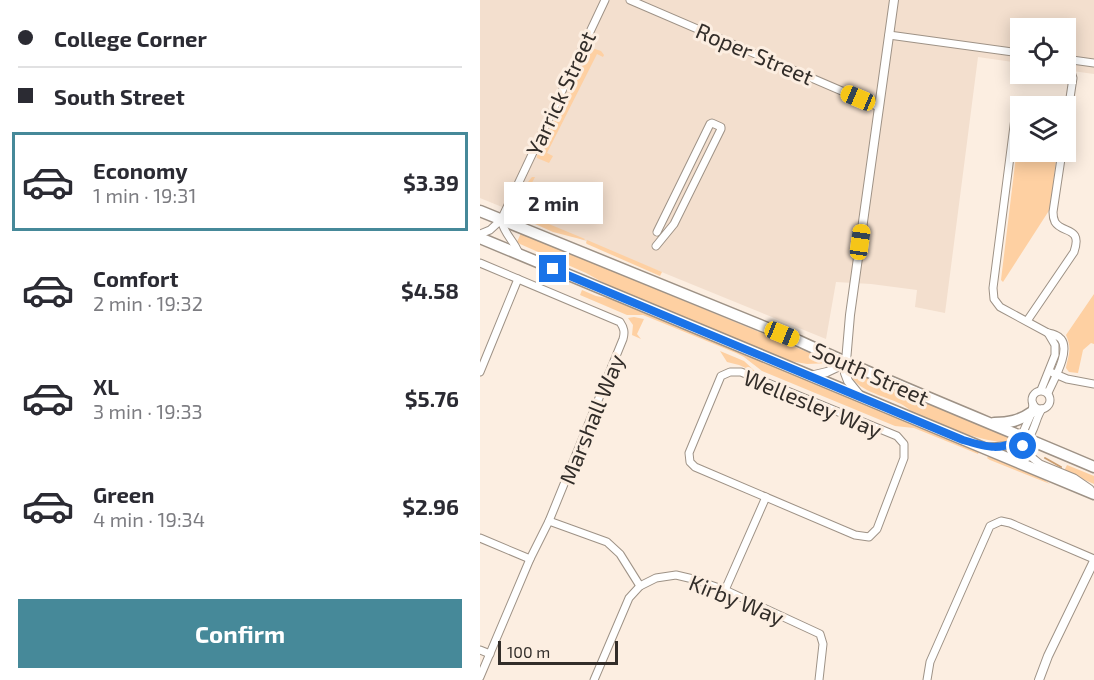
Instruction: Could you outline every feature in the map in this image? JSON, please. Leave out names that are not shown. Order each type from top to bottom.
[{"type":"highway","name":"South Street","points":[[480,211],[799,341],[1094,467]]},
{"type":"highway","name":"South Street","points":[[480,236],[519,255],[1094,494]]},
{"type":"highway","points":[[987,423],[1014,422],[1036,408]]},
{"type":"street","name":"Yarrick Street","points":[[501,220],[605,0]]},
{"type":"street","name":"Roper Street","points":[[630,0],[879,106]]},
{"type":"street","points":[[861,397],[845,373],[850,315],[894,0]]},
{"type":"street","points":[[889,35],[1010,51]]},
{"type":"street","points":[[1076,61],[1094,63]]},
{"type":"street","points":[[656,246],[674,224],[721,127],[710,124],[657,232]]},
{"type":"street","points":[[1010,157],[993,288],[994,299],[1000,307],[1060,338],[1064,346],[1063,357],[1057,375],[1044,392]]},
{"type":"street","points":[[1027,321],[1074,252],[1077,243],[1074,235],[1054,221],[1053,212],[1060,162]]},
{"type":"street","points":[[480,236],[501,220],[506,234],[515,245],[519,255]]},
{"type":"street","name":"Marshall Way","points":[[480,263],[620,322],[624,329],[623,339],[549,521],[530,559],[480,676]]},
{"type":"street","points":[[480,372],[518,279]]},
{"type":"street","points":[[1044,392],[1048,372],[1055,355],[1055,345],[1048,333]]},
{"type":"street","points":[[810,376],[827,372],[846,363]]},
{"type":"street","name":"Wellesley Way","points":[[730,372],[741,372],[897,436],[904,444],[904,458],[876,530],[869,537],[855,535],[766,498],[695,467],[690,462],[689,453],[721,376],[730,372]]},
{"type":"street","points":[[1048,372],[1067,379],[1094,384]]},
{"type":"street","points":[[1036,408],[1050,404],[1050,398],[1044,392],[1038,391],[1033,396],[1036,408],[1024,430],[1023,449],[1027,455],[1040,464],[1079,481],[1094,494]]},
{"type":"street","points":[[963,440],[986,447],[1003,447],[1024,438]]},
{"type":"street","points":[[724,591],[766,498]]},
{"type":"street","points":[[549,521],[607,542],[620,554],[640,586],[629,598],[594,680]]},
{"type":"street","points":[[927,680],[930,662],[990,526],[1001,521],[1094,560],[1047,656],[1039,680]]},
{"type":"street","points":[[480,538],[530,559]]},
{"type":"street","name":"Kirby Way","points":[[640,586],[656,578],[676,575],[724,591],[820,634],[823,644],[819,680]]},
{"type":"street","points":[[480,650],[490,654]]},
{"type":"shaded area","points":[[480,0],[1094,0],[1094,74],[1076,72],[1076,18],[1010,18],[1010,62],[978,57],[945,313],[915,307],[917,290],[836,282],[826,339],[480,198]]},
{"type":"shaded area","points":[[595,49],[604,55],[603,57],[597,54],[547,153],[553,156],[549,163],[537,158],[589,53]]},
{"type":"shaded area","points":[[1015,162],[1056,162],[1050,209],[1003,282],[1001,280]]},
{"type":"shaded area","points":[[532,177],[535,177],[524,203],[527,213],[584,240],[553,232],[516,213],[526,184]]},
{"type":"shaded area","points":[[521,233],[830,363],[807,364],[790,361],[615,289],[586,273],[520,244],[517,242]]},
{"type":"shaded area","points":[[587,240],[662,272],[660,276],[587,244]]},
{"type":"shaded area","points":[[582,290],[612,299],[979,452],[978,454],[914,428],[895,426],[762,371],[736,353],[643,315],[627,315],[580,295]]},
{"type":"shaded area","points":[[1094,294],[1094,344],[1091,343],[1083,350],[1078,373],[1069,372],[1066,368],[1069,348],[1066,335]]},
{"type":"shaded area","points":[[628,318],[644,319],[637,334],[641,339],[632,335],[633,325]]},
{"type":"shaded area","points":[[720,351],[744,361],[757,373],[727,362]]},
{"type":"shaded area","points":[[848,371],[853,371],[1013,438],[1014,442],[981,438],[929,421],[901,404],[864,388],[852,378]]},
{"type":"shaded area","points":[[989,455],[1040,477],[1050,484],[990,460],[987,458]]},
{"type":"shaded area","points":[[1067,465],[1094,476],[1094,484],[1064,471]]},
{"type":"waterway","points":[[1045,458],[1061,467]]},
{"type":"route","points":[[553,269],[963,440],[986,447],[1003,447],[1024,438],[1023,446]]}]
